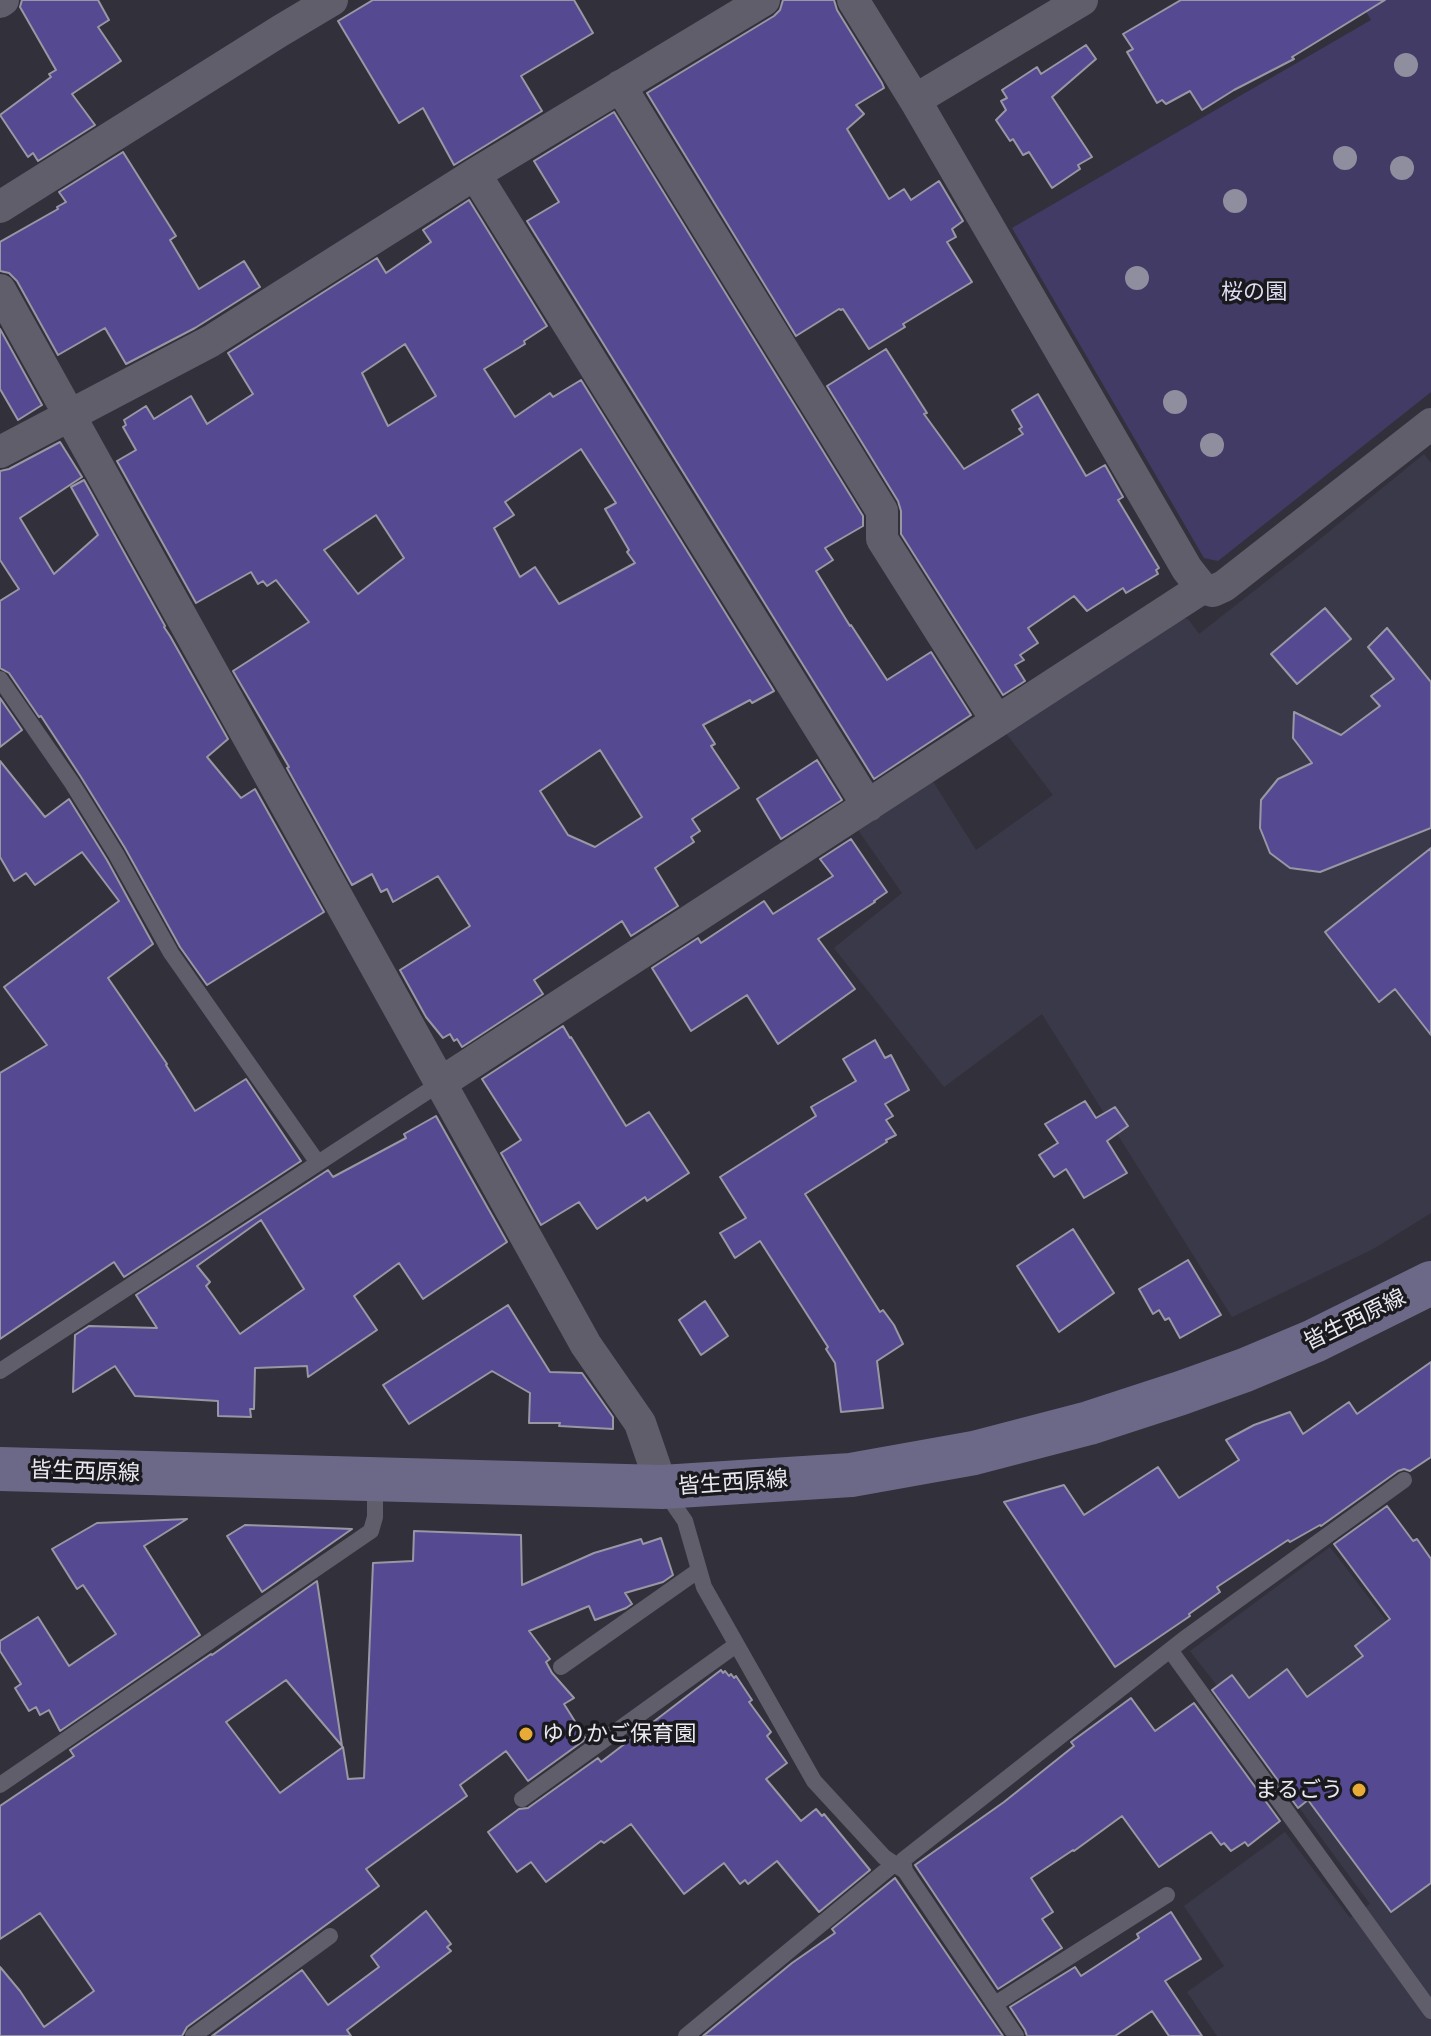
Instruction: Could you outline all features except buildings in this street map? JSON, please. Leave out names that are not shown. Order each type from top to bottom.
[{"type":"main road","name":"皆生西原線","points":[[0,1469],[662,1487],[851,1475],[974,1453],[1089,1423],[1245,1370],[1341,1329],[1431,1283]]},
{"type":"street","points":[[0,207],[332,0]]},
{"type":"street","points":[[0,452],[211,341],[475,174],[764,0]]},
{"type":"street","points":[[853,0],[915,100],[1187,569],[1202,588],[1213,591],[1224,586],[1427,435]]},
{"type":"street","points":[[915,100],[1082,0]]},
{"type":"street","points":[[620,86],[882,511],[882,539],[997,721]]},
{"type":"street","points":[[475,174],[868,806]]},
{"type":"street","points":[[0,290],[586,1345],[640,1423],[662,1487]]},
{"type":"street","points":[[442,1082],[1202,588]]},
{"type":"lane","points":[[0,679],[72,783],[171,953],[318,1163]]},
{"type":"lane","points":[[0,1371],[442,1082]]},
{"type":"lane","points":[[0,1785],[371,1531],[375,1517],[375,1480]]},
{"type":"lane","points":[[686,2036],[900,1868],[911,1853],[1170,1650],[1404,1480]]},
{"type":"lane","points":[[662,1487],[685,1521],[704,1587],[814,1781],[884,1857],[900,1868],[1016,2036]]},
{"type":"lane","points":[[561,1667],[699,1570]]},
{"type":"lane","points":[[522,1799],[736,1645]]},
{"type":"lane","points":[[1170,1650],[1431,2011]]},
{"type":"lane","points":[[995,2004],[1167,1895]]},
{"type":"lane","points":[[193,2036],[330,1936]]},
{"type":"shaded area","points":[[1424,454],[1431,463],[1431,1213],[1373,1249],[1232,1317],[1042,1014],[944,1087],[834,948],[902,893],[858,830],[932,780],[976,850],[1053,795],[1005,732],[1175,618],[1188,619],[1199,634]]},
{"type":"shaded area","name":"まるごう","points":[[1330,1547],[1398,1636],[1431,1613],[1431,2036],[1217,2036],[1187,1992],[1224,1966],[1184,1906],[1285,1832],[1350,1918],[1370,1904],[1256,1749],[1262,1743],[1190,1651]]},
{"type":"green space","name":"桜の園","points":[[1359,0],[1431,0],[1431,392],[1218,561],[1204,558],[1012,228],[1371,20]]},
{"type":"place","name":"ゆりかご保育園","points":[[526,1734]]},
{"type":"place","name":"まるごう","points":[[1359,1790]]}]
